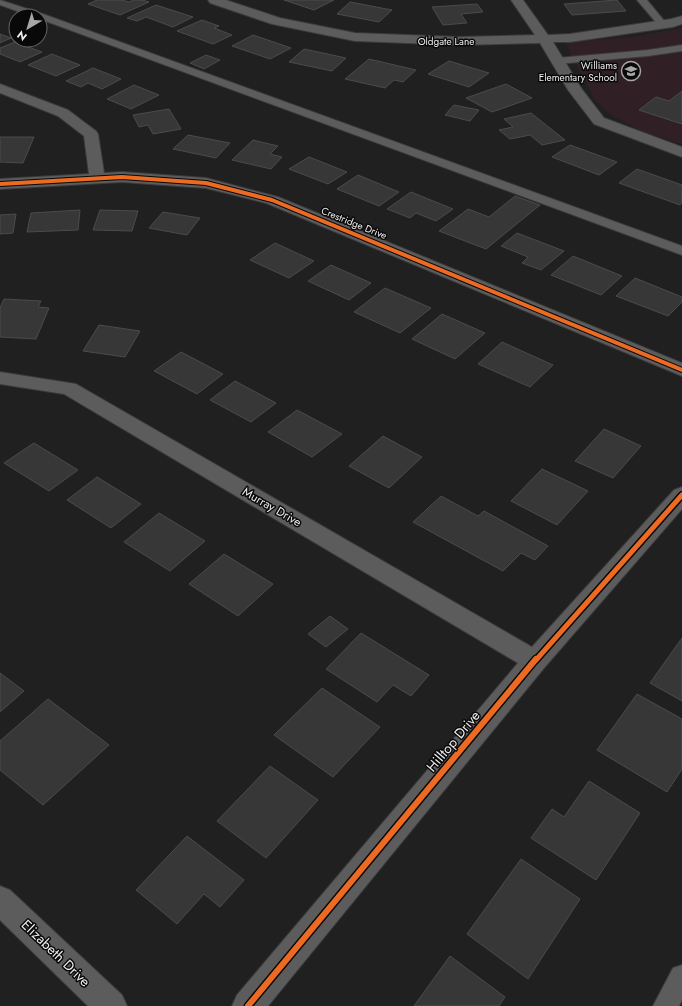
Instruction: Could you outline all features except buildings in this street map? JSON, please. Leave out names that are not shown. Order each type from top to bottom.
[{"type":"street","name":"Oldgate Lane","points":[[214,0],[277,21],[355,37],[402,40],[458,41],[570,38],[663,25],[682,20]]},
{"type":"street","points":[[517,0],[544,38],[575,90],[599,121],[682,152]]},
{"type":"street","points":[[0,88],[63,113],[91,134],[97,178]]},
{"type":"street","name":"Crestridge Drive","points":[[0,184],[122,177],[206,183],[272,200],[682,370]]},
{"type":"street","name":"Murray Drive","points":[[0,378],[70,388],[535,661]]},
{"type":"street","name":"Hilltop Drive","points":[[248,1006],[535,661],[682,495]]},
{"type":"street","name":"Elizabeth Drive","points":[[0,900],[111,1006]]},
{"type":"lane","points":[[642,0],[663,25]]},
{"type":"lane","points":[[0,2],[17,8]]},
{"type":"lane","points":[[48,19],[682,251]]},
{"type":"lane","points":[[557,61],[648,53],[682,48]]},
{"type":"lane","points":[[665,1006],[682,977]]},
{"type":"shaded area","name":"Williams Elementary School","points":[[682,28],[682,144],[643,132],[611,115],[595,100],[565,42],[634,37]]},
{"type":"cycle path","points":[[0,184],[122,177],[206,183],[272,200],[682,370]]},
{"type":"cycle path","points":[[248,1006],[535,661],[682,495]]},
{"type":"place","name":"Williams Elementary School","points":[[631,71]]}]
